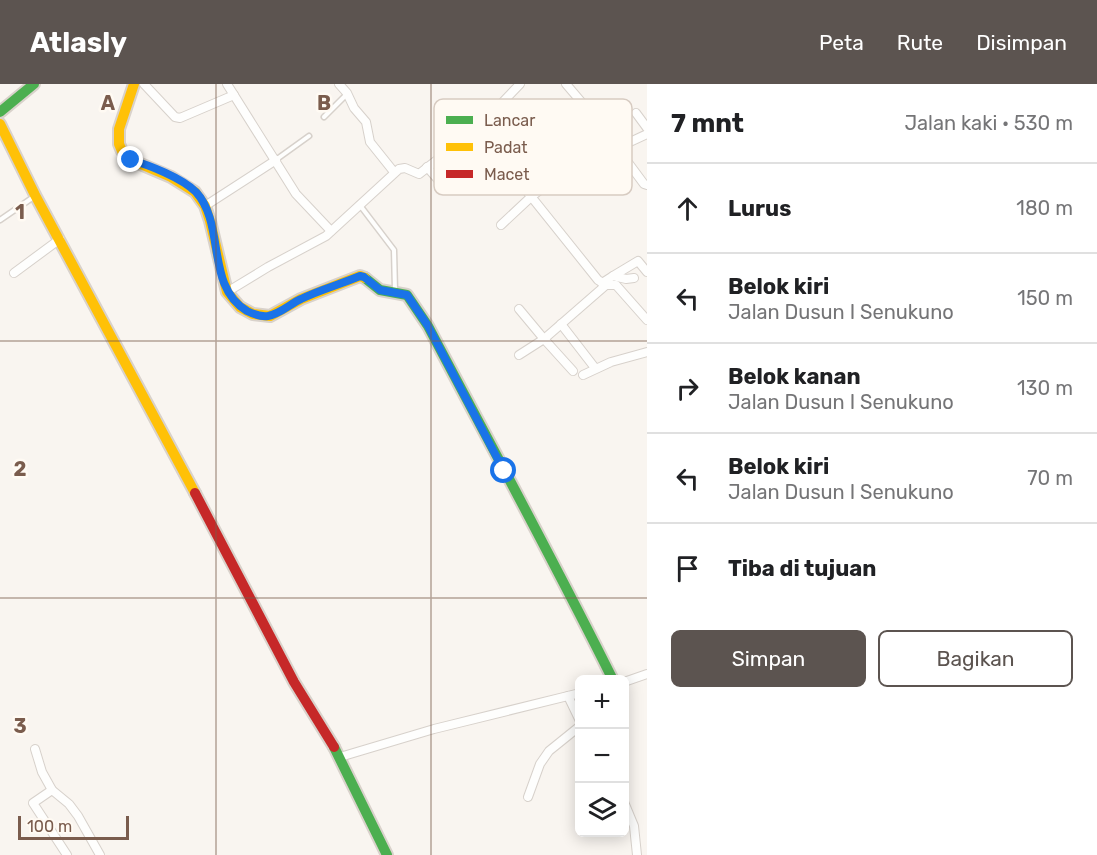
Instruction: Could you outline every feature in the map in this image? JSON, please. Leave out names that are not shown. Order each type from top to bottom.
[{"type":"street","points":[[0,112],[34,84]]},
{"type":"street","points":[[134,84],[119,129],[119,144],[122,152],[131,160],[184,183],[195,192],[205,206],[227,292],[240,307],[253,314],[266,316],[279,312],[301,299],[360,276],[377,288],[400,293],[428,326],[558,569],[611,675]]},
{"type":"street","points":[[144,84],[175,117],[180,118],[234,95]]},
{"type":"street","points":[[227,84],[296,194],[331,231]]},
{"type":"street","points":[[339,84],[366,122],[370,142],[394,172]]},
{"type":"street","points":[[506,99],[520,84]]},
{"type":"street","points":[[566,84],[578,99]]},
{"type":"street","points":[[636,114],[647,128]]},
{"type":"street","points":[[0,124],[35,195],[174,452],[294,682],[340,757],[360,803],[387,855]]},
{"type":"street","points":[[632,141],[647,134]]},
{"type":"street","points":[[205,206],[276,160]]},
{"type":"street","points":[[227,292],[326,236],[394,172],[403,168],[418,174],[434,162]]},
{"type":"street","points":[[632,166],[647,185]]},
{"type":"street","points":[[427,167],[434,175]]},
{"type":"street","points":[[501,225],[532,196],[604,284],[616,285],[647,320]]},
{"type":"street","points":[[14,273],[60,240]]},
{"type":"street","points":[[519,355],[544,339],[613,276],[638,261],[647,272]]},
{"type":"street","points":[[613,276],[634,278]]},
{"type":"street","points":[[519,309],[573,371]]},
{"type":"street","points":[[561,324],[595,368]]},
{"type":"street","points":[[583,375],[595,368],[647,352]]},
{"type":"street","points":[[629,680],[647,674]]},
{"type":"street","points":[[340,757],[434,729],[575,694]]},
{"type":"street","points":[[568,696],[575,712]]},
{"type":"street","points":[[528,797],[544,757],[575,729]]},
{"type":"street","points":[[35,750],[42,772],[52,790],[69,804],[78,816],[100,855]]},
{"type":"street","points":[[52,790],[33,803],[67,855]]},
{"type":"street","points":[[629,814],[634,826],[637,855]]},
{"type":"lane","points":[[324,117],[347,93]]},
{"type":"lane","points":[[276,160],[309,136]]},
{"type":"lane","points":[[0,220],[35,195]]},
{"type":"lane","points":[[359,204],[394,250],[400,293]]},
{"type":"traffic: fast","points":[[0,112],[34,84]]},
{"type":"traffic: fast","points":[[365,278],[380,290],[407,295],[428,326],[610,675]]},
{"type":"traffic: fast","points":[[334,747],[387,855]]},
{"type":"traffic: slow","points":[[134,84],[119,129],[119,144],[122,151],[131,160],[171,177],[195,192],[205,206],[210,221],[227,292],[240,307],[253,314],[270,316],[301,299],[360,276],[365,278]]},
{"type":"traffic: slow","points":[[0,124],[35,195],[195,493]]},
{"type":"traffic: jam","points":[[195,493],[294,682],[334,747]]},
{"type":"route","points":[[131,160],[184,183],[195,192],[205,206],[210,220],[227,292],[240,307],[253,314],[270,316],[301,299],[360,276],[380,290],[407,295],[428,326],[504,471]]}]
